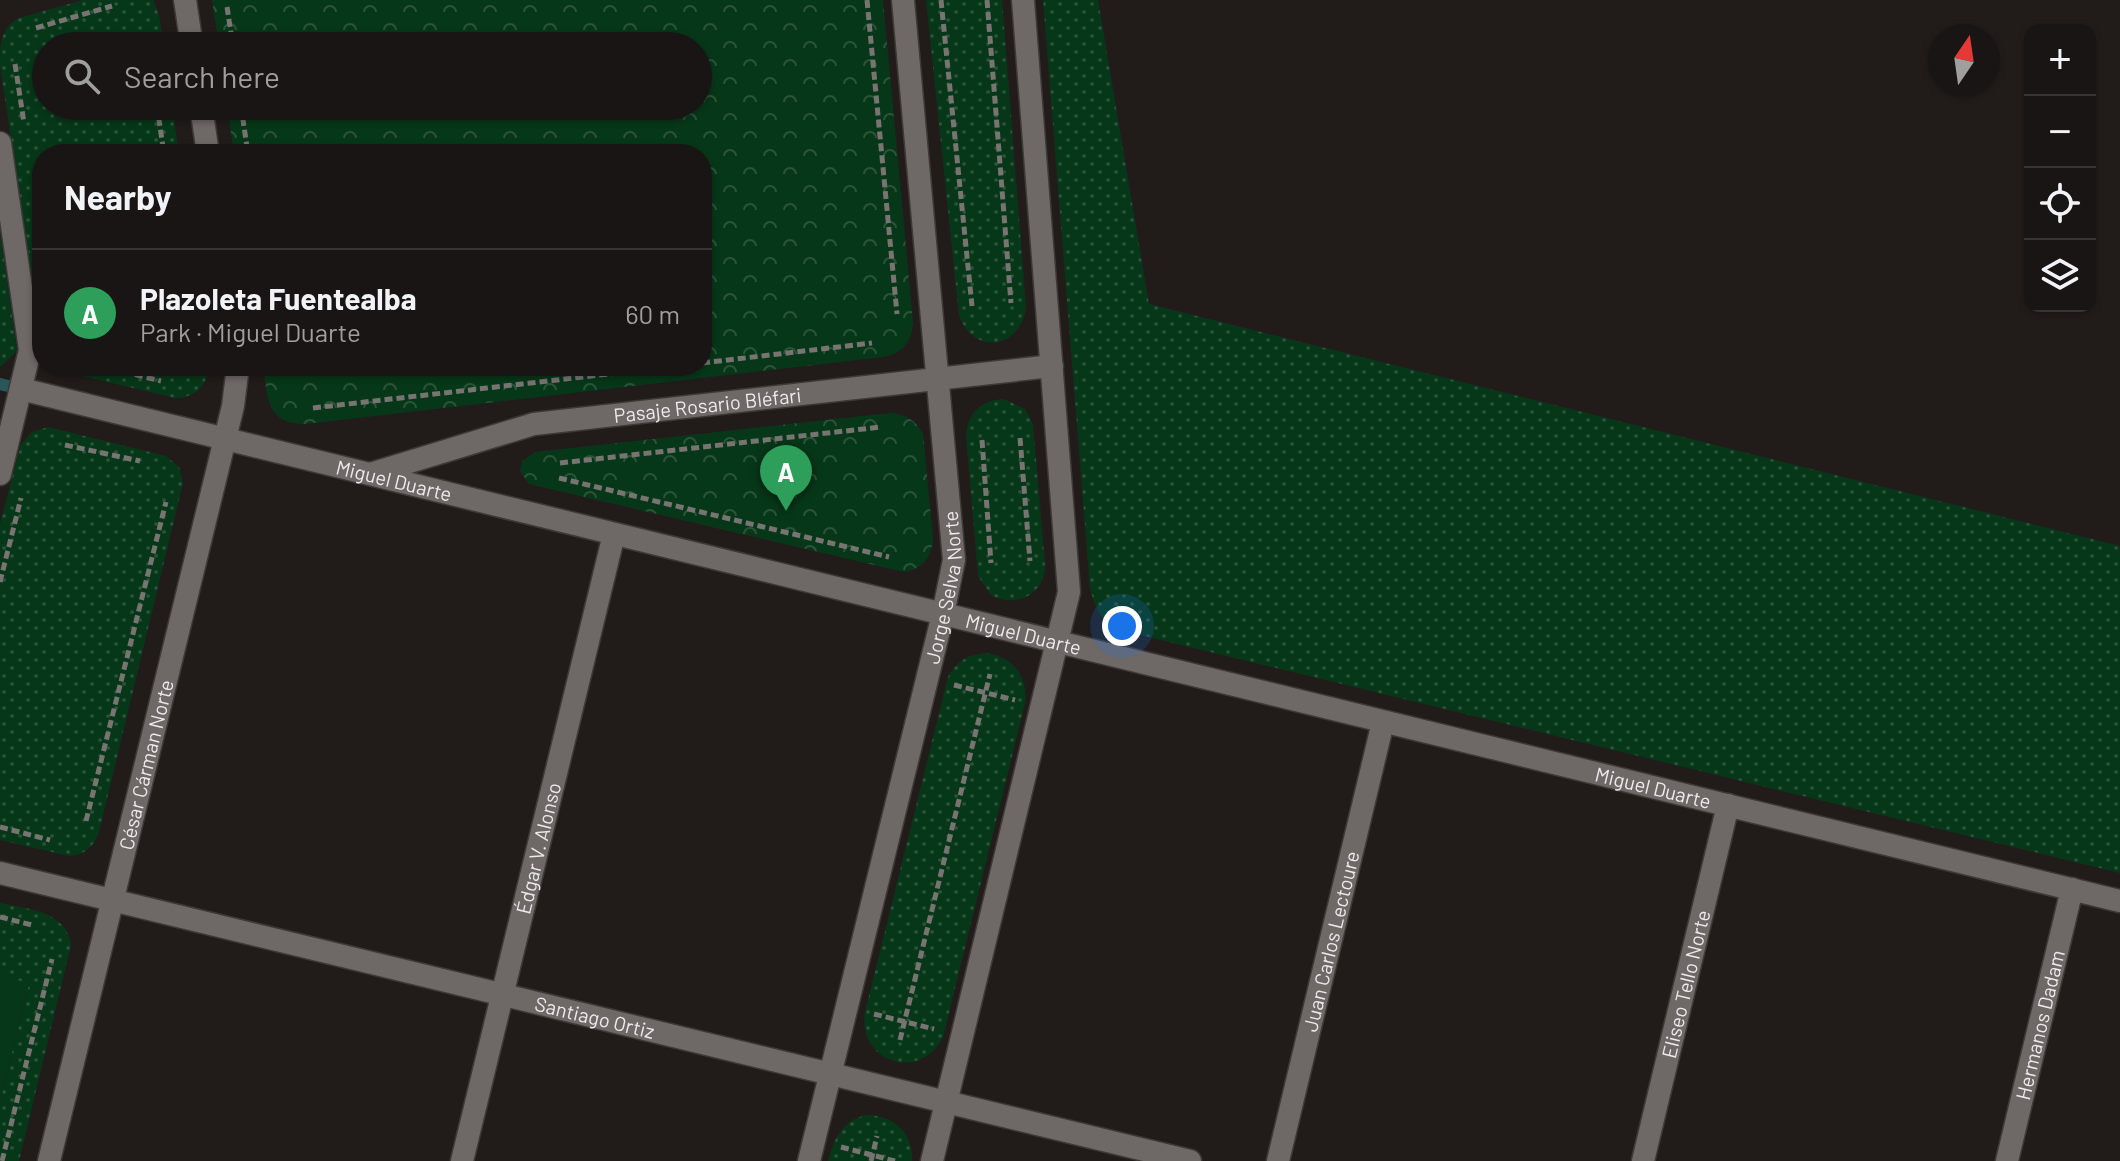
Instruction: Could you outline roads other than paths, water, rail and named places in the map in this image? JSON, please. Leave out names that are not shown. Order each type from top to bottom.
[{"type":"street","points":[[185,0],[190,32]]},
{"type":"street","name":"Jorge Selva Norte","points":[[809,1161],[943,614],[954,552],[903,0]]},
{"type":"street","points":[[932,1161],[1067,605],[1069,577],[1023,0]]},
{"type":"street","points":[[203,120],[207,144]]},
{"type":"street","points":[[0,143],[29,335],[29,357],[0,474]]},
{"type":"street","name":"Pasaje Rosario Bléfari","points":[[369,474],[534,424],[1052,366]]},
{"type":"street","name":"César Cárman Norte","points":[[49,1161],[237,376]]},
{"type":"street","name":"Miguel Duarte","points":[[21,389],[2120,901]]},
{"type":"street","name":"Édgar V. Alonso","points":[[462,1161],[614,534]]},
{"type":"street","name":"Juan Carlos Lectoure","points":[[1278,1161],[1383,722]]},
{"type":"street","name":"Eliseo Tello Norte","points":[[1643,1161],[1728,805]]},
{"type":"street","name":"Santiago Ortiz","points":[[0,873],[1190,1161]]},
{"type":"street","name":"Hermanos Dadam","points":[[2007,1161],[2072,889]]},
{"type":"waterway","points":[[0,384],[21,389]]},
{"type":"place","name":"Plazoleta Fuentealba","points":[[786,511]]}]
